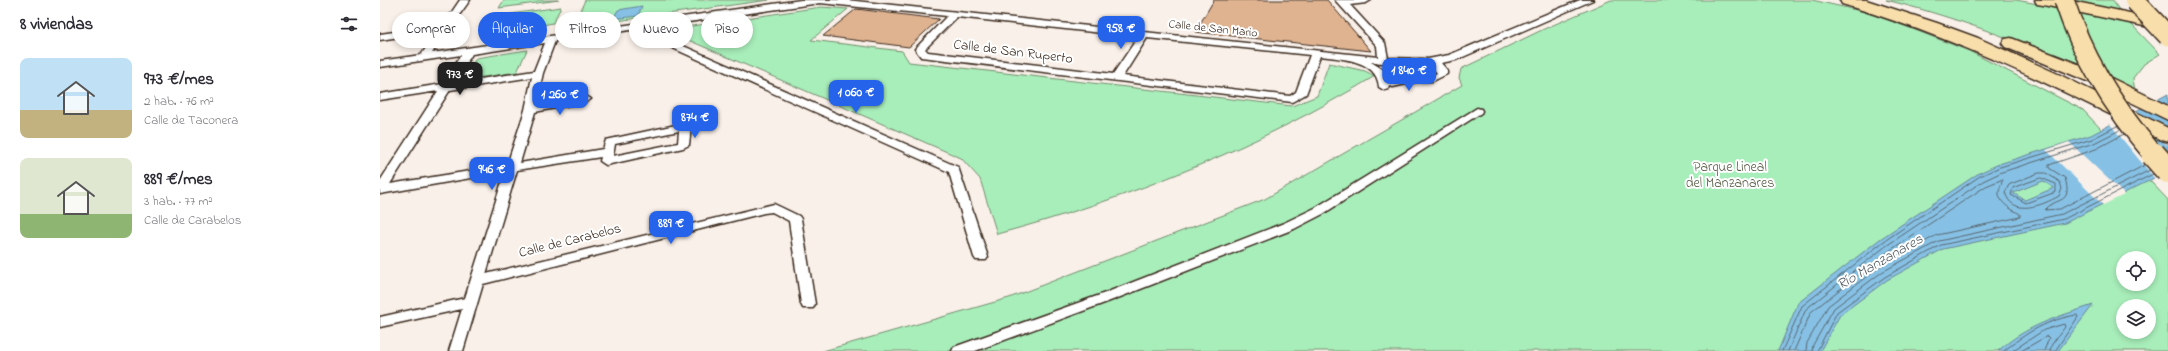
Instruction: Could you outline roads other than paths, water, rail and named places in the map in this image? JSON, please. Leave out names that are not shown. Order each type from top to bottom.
[{"type":"highway","points":[[1848,0],[1924,24],[2019,61],[2168,136]]},
{"type":"highway","points":[[1876,0],[2021,47],[2121,90],[2168,114]]},
{"type":"highway","points":[[2043,0],[2168,26]]},
{"type":"highway","points":[[2064,0],[2078,40],[2100,85],[2134,132],[2168,172]]},
{"type":"highway","points":[[2135,1],[2168,36]]},
{"type":"street","points":[[457,12],[465,0]]},
{"type":"street","name":"Calle de San Mario","points":[[693,18],[820,0],[842,1],[954,15],[1145,34],[1387,61],[1430,63]]},
{"type":"street","points":[[1342,2],[1366,0]]},
{"type":"street","points":[[1430,63],[1442,70],[1442,74],[1437,77],[1419,78],[1393,84],[1409,70],[1410,66],[1452,58],[1588,0]]},
{"type":"street","points":[[1342,2],[1382,45],[1387,61]]},
{"type":"street","name":"Calle de San Ruperto","points":[[954,15],[920,49],[925,55],[1292,98],[1301,94],[1316,53]]},
{"type":"street","name":"Calle de San Mario","points":[[380,64],[629,27]]},
{"type":"street","points":[[380,36],[392,34]]},
{"type":"street","points":[[1116,78],[1145,34]]},
{"type":"street","points":[[456,351],[530,110],[538,73],[551,39]]},
{"type":"street","points":[[424,58],[431,48]]},
{"type":"street","points":[[680,48],[954,170],[981,257]]},
{"type":"street","points":[[380,190],[448,87],[469,51]]},
{"type":"street","points":[[1355,57],[1382,72],[1384,76],[1384,87]]},
{"type":"street","name":"Calle de San Mario","points":[[1387,61],[1409,70],[1419,78]]},
{"type":"street","points":[[380,97],[538,73]]},
{"type":"street","points":[[530,110],[586,99]]},
{"type":"street","points":[[959,351],[1105,298],[1289,226],[1319,211],[1477,111]]},
{"type":"street","points":[[685,126],[683,145],[606,162],[608,152],[610,142],[685,126]]},
{"type":"street","points":[[380,190],[608,152]]},
{"type":"street","name":"Calle de Carabelos","points":[[477,281],[764,209],[774,208],[795,219],[808,304]]},
{"type":"street","points":[[380,322],[470,302]]},
{"type":"water","points":[[642,6],[640,12],[629,12],[629,17],[621,18],[621,12],[617,12],[618,10]]},
{"type":"water","name":"Río Manzanares","points":[[2168,94],[2168,171],[2065,223],[1943,249],[1887,280],[1840,315],[1820,351],[1778,351],[1798,303],[1880,239],[1979,173],[1999,164],[2091,135]],"holes":[[[2043,181],[2054,188],[2025,200],[2013,193]]]},
{"type":"water","points":[[2093,305],[2058,351],[1998,351],[2031,328]]},
{"type":"park label","name":"Parque Lineal del Manzanares","points":[[1730,176]]}]
